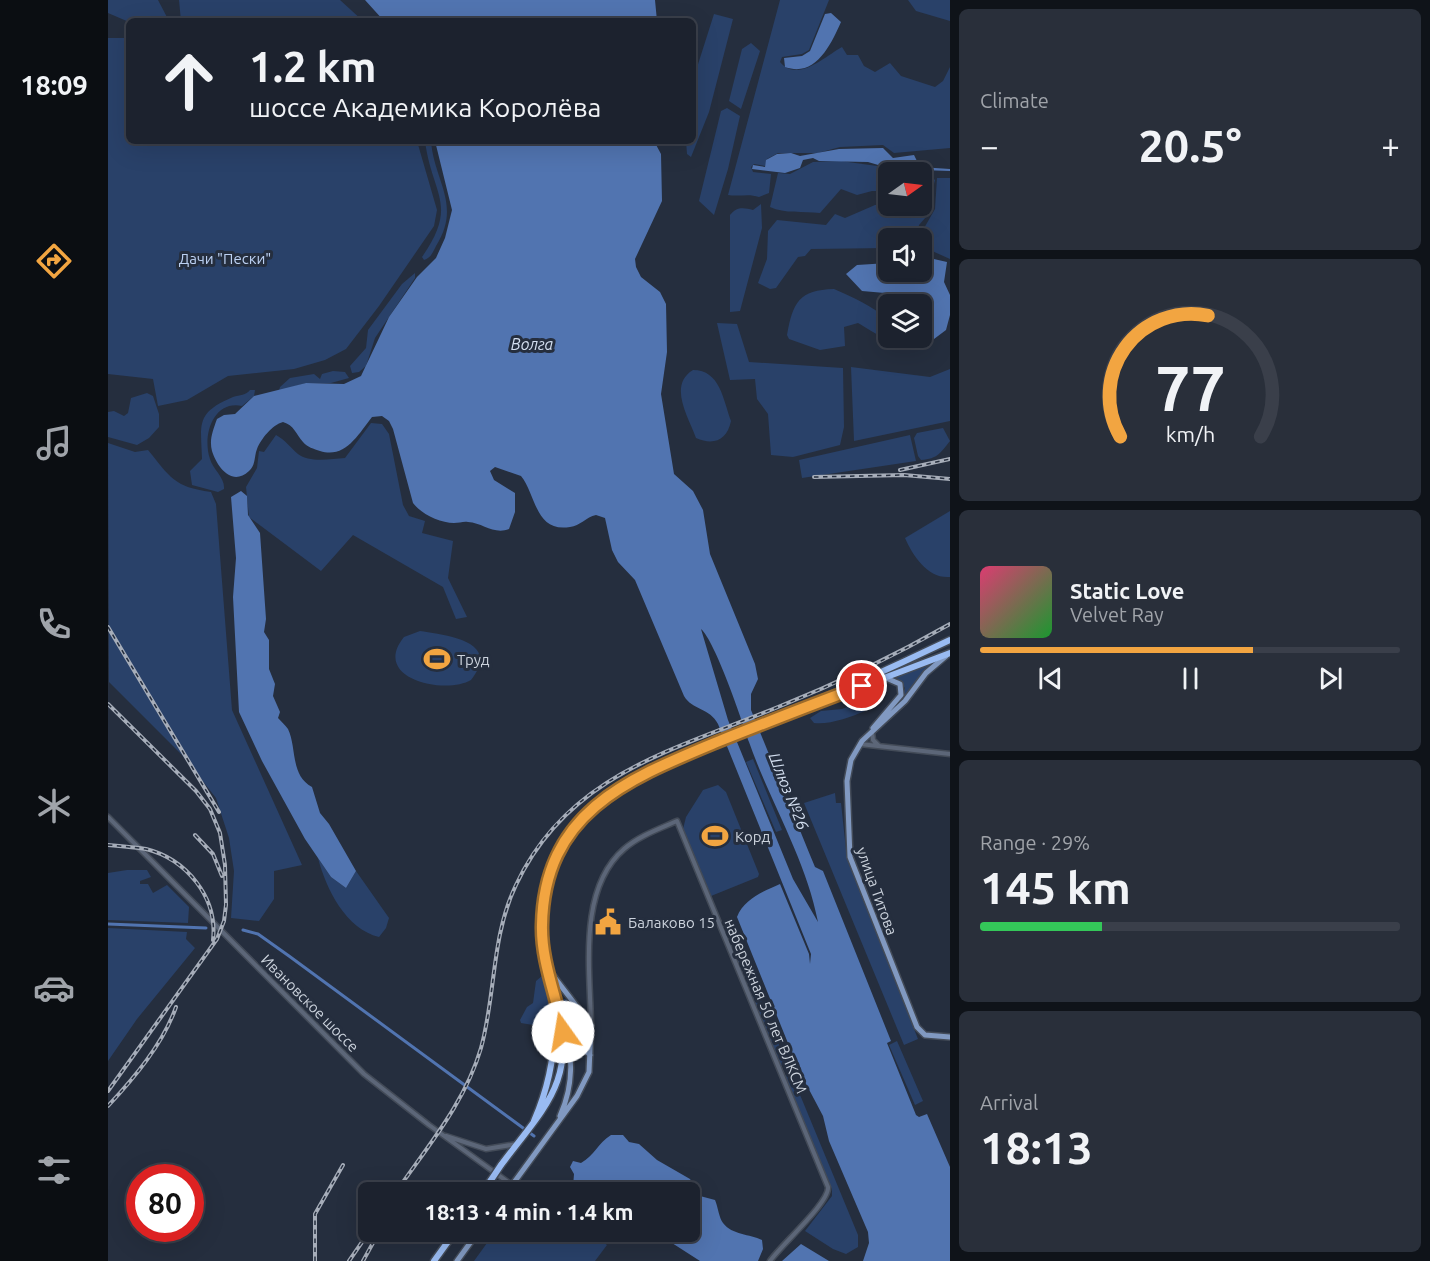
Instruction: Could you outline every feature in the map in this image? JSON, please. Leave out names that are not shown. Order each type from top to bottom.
[{"type":"highway","points":[[534,1121],[549,1078],[555,1036],[554,1006],[542,933],[544,896],[554,866],[574,829],[590,809],[611,792],[639,775],[780,717],[950,640]]},
{"type":"highway","points":[[807,705],[950,654]]},
{"type":"highway","points":[[490,1182],[534,1121],[558,1082],[564,1055],[560,1017],[554,1006]]},
{"type":"highway","points":[[549,1078],[554,1077],[558,1082]]},
{"type":"highway","points":[[434,1261],[448,1242]]},
{"type":"main road","name":"улица Титова","points":[[950,654],[932,667],[909,696],[859,744],[851,760],[847,783],[847,826],[853,867],[917,1027],[925,1035],[950,1037]]},
{"type":"main road","points":[[866,736],[902,694],[898,682],[883,678]]},
{"type":"main road","points":[[514,1182],[577,1096],[587,1079],[591,1055],[591,1025],[547,967]]},
{"type":"main road","points":[[554,1006],[563,996],[570,998]]},
{"type":"main road","points":[[556,1125],[568,1092],[570,1057],[560,1017]]},
{"type":"main road","points":[[570,1057],[578,1050],[585,1050],[591,1055]]},
{"type":"main road","points":[[568,1092],[577,1096]]},
{"type":"main road","points":[[457,1261],[471,1242]]},
{"type":"street","points":[[872,732],[873,740],[880,747]]},
{"type":"street","points":[[859,744],[950,754]]},
{"type":"street","name":"Ивановское шоссе","points":[[108,817],[364,1074],[508,1182]]},
{"type":"street","name":"набережная 50 лет ВЛКСМ","points":[[590,1007],[591,913],[599,882],[609,865],[624,849],[640,838],[677,821],[828,1187],[828,1195],[823,1203],[785,1241],[770,1261]]},
{"type":"street","points":[[581,1011],[588,1011],[590,1007]]},
{"type":"street","points":[[590,1007],[591,1025]]},
{"type":"street","points":[[442,1134],[486,1149],[517,1143]]},
{"type":"green space","points":[[108,0],[158,0],[167,18],[126,18],[126,21],[108,13]]},
{"type":"green space","points":[[179,0],[340,0],[360,18],[181,18]]},
{"type":"green space","points":[[780,0],[829,0],[809,50],[802,54],[782,57],[780,62],[787,68],[795,70],[811,66],[842,47],[847,55],[858,55],[864,66],[875,72],[890,63],[901,76],[935,87],[943,81],[950,67],[950,148],[894,153],[883,145],[840,147],[818,153],[778,153],[767,159],[765,166],[754,164],[751,167],[753,172],[771,174],[769,193],[759,197],[728,195]]},
{"type":"green space","points":[[908,0],[950,0],[950,21],[916,11]]},
{"type":"green space","points":[[714,14],[733,19],[709,112],[691,157],[687,154],[686,144],[696,144],[696,71]]},
{"type":"green space","name":"Дачи \"Пески\"","points":[[108,38],[126,38],[126,144],[418,144],[437,210],[434,226],[379,306],[346,349],[325,360],[294,369],[228,376],[187,400],[158,406],[153,379],[108,374]]},
{"type":"green space","points":[[751,43],[760,51],[741,109],[729,101],[742,49]]},
{"type":"green space","points":[[727,108],[740,116],[728,169],[714,215],[699,201],[721,111]]},
{"type":"green space","points":[[426,144],[431,144],[447,205],[447,218],[433,253],[424,260],[422,257],[433,239],[441,211],[440,199]]},
{"type":"green space","points":[[841,161],[878,166],[878,191],[857,195],[841,189],[820,213],[788,211],[770,207],[778,173],[790,174],[813,162]]},
{"type":"green space","points":[[937,178],[950,178],[950,259],[932,251],[932,228],[924,228],[935,209]]},
{"type":"green space","points":[[761,204],[762,228],[740,311],[730,312],[730,215],[737,209],[753,210]]},
{"type":"green space","points":[[878,205],[878,216],[927,216],[919,228],[878,228],[878,248],[811,249],[805,256],[798,257],[776,288],[770,289],[758,283],[767,259],[768,231],[777,220],[826,225],[835,214],[845,218]]},
{"type":"green space","points":[[415,273],[415,278],[375,338],[366,366],[359,372],[352,373],[350,366],[366,348],[368,330],[402,284]]},
{"type":"green space","points":[[834,289],[878,312],[878,335],[858,323],[844,327],[845,346],[820,350],[789,339],[787,335],[789,324],[795,306],[805,295]]},
{"type":"green space","points":[[717,323],[737,324],[749,362],[843,368],[844,427],[840,445],[793,457],[771,455],[768,414],[757,399],[755,379],[730,380]]},
{"type":"green space","points":[[851,367],[930,377],[950,369],[950,421],[854,441]]},
{"type":"green space","points":[[693,370],[702,371],[715,380],[723,395],[731,421],[726,433],[719,440],[708,441],[696,438],[685,411],[681,392],[682,384]]},
{"type":"green space","points":[[333,371],[345,372],[349,378],[331,383],[306,383],[279,391],[280,387],[290,378],[314,374],[320,379],[322,374]]},
{"type":"green space","points":[[255,390],[254,396],[242,406],[232,406],[217,414],[209,431],[210,459],[223,481],[224,489],[218,492],[192,485],[190,471],[202,459],[201,428],[206,414],[221,403]]},
{"type":"green space","points":[[147,393],[153,396],[159,414],[159,427],[149,438],[137,445],[108,437],[108,412],[114,411],[124,416],[128,413],[131,398]]},
{"type":"green space","points":[[371,423],[382,424],[389,434],[403,505],[409,516],[425,521],[422,533],[453,541],[448,578],[467,617],[456,619],[443,587],[353,535],[321,571],[249,517],[246,487],[257,468],[259,451],[264,452],[276,435],[298,454],[308,459],[345,458]]},
{"type":"green space","points":[[943,428],[950,441],[935,456],[921,460],[914,438],[917,433]]},
{"type":"green space","points":[[910,435],[916,461],[802,478],[799,460]]},
{"type":"green space","points":[[108,443],[135,452],[148,450],[174,479],[189,487],[211,492],[216,504],[232,710],[302,865],[274,871],[274,899],[259,921],[231,918],[234,871],[229,838],[216,798],[182,755],[109,682]]},
{"type":"green space","points":[[950,511],[950,577],[942,577],[922,565],[905,538]]},
{"type":"green space","name":"Труд","points":[[420,631],[455,638],[475,648],[480,656],[479,667],[471,680],[445,686],[415,680],[404,673],[397,664],[396,652],[404,637]]},
{"type":"green space","points":[[934,662],[901,702],[905,688],[895,676]]},
{"type":"green space","points":[[866,700],[868,705],[865,711],[847,718],[833,722],[814,723],[810,718],[821,711],[842,709]]},
{"type":"green space","points":[[753,759],[782,830],[776,832],[746,762]]},
{"type":"green space","name":"Корд","points":[[718,785],[726,792],[759,874],[758,877],[711,896],[683,829],[686,817],[703,790]]},
{"type":"green space","points":[[835,793],[836,803],[841,803],[847,859],[918,1039],[904,1045],[804,803]]},
{"type":"green space","points":[[318,858],[331,877],[346,888],[356,871],[389,918],[386,928],[379,937],[367,933],[347,917],[332,895]]},
{"type":"green space","points":[[147,870],[151,877],[140,881],[140,884],[148,884],[153,893],[167,885],[189,907],[188,923],[108,920],[108,873]]},
{"type":"green space","points":[[108,928],[187,932],[186,939],[195,948],[137,1019],[108,1061]]},
{"type":"green space","points":[[740,949],[786,1062],[780,1066],[732,952]]},
{"type":"green space","points":[[542,976],[549,997],[551,1015],[551,1038],[545,1040],[533,1025],[521,1023],[520,1020],[527,1007],[533,1003],[536,981]]},
{"type":"green space","points":[[561,999],[568,999],[588,1026],[586,1044],[581,1046],[572,1042]]},
{"type":"green space","points":[[897,1041],[923,1101],[915,1105],[889,1045]]},
{"type":"green space","points":[[791,1073],[858,1235],[858,1247],[846,1254],[833,1249],[805,1231],[832,1196],[832,1189],[784,1076]]},
{"type":"green space","points":[[488,1242],[603,1242],[607,1245],[595,1261],[474,1261]]},
{"type":"water","points":[[365,0],[655,0],[657,18],[381,18]]},
{"type":"water","points":[[831,13],[841,22],[821,57],[805,68],[785,67],[784,58],[802,56],[810,51],[825,14]]},
{"type":"water","name":"Волга","points":[[436,144],[656,144],[661,154],[662,201],[635,259],[641,277],[660,292],[666,304],[667,352],[661,394],[674,474],[693,491],[703,510],[710,554],[755,664],[758,679],[751,694],[751,710],[815,867],[823,871],[891,1041],[887,1043],[916,1115],[919,1117],[927,1114],[950,1167],[950,1261],[863,1261],[869,1243],[868,1232],[829,1141],[823,1116],[804,1080],[799,1063],[794,1058],[737,917],[744,905],[755,896],[780,884],[809,954],[810,964],[811,954],[718,724],[710,715],[687,701],[684,696],[635,580],[618,562],[612,550],[605,518],[596,515],[570,527],[550,524],[538,510],[521,476],[495,467],[490,471],[494,480],[515,493],[515,512],[509,529],[498,531],[473,523],[449,523],[431,517],[413,503],[393,429],[389,421],[382,416],[372,417],[344,449],[329,453],[309,447],[290,425],[283,422],[271,429],[261,441],[251,469],[237,477],[221,469],[214,457],[211,439],[217,419],[224,415],[235,414],[254,396],[306,383],[344,384],[361,376],[389,317],[417,277],[436,258],[445,238],[452,210]],"holes":[[[701,629],[713,649],[805,876],[818,922],[793,879],[728,720]]]},
{"type":"water","points":[[883,148],[893,158],[914,155],[918,162],[878,162],[878,165],[868,162],[819,161],[813,158],[803,160],[800,168],[785,173],[752,169],[753,165],[765,167],[766,160],[777,154],[791,153],[800,156],[839,149]]},
{"type":"water","points":[[932,168],[950,169],[950,171],[932,170]]},
{"type":"water","points":[[932,259],[947,262],[944,282],[950,295],[950,315],[946,330],[932,340],[932,294],[887,294],[862,291],[846,274],[857,265],[878,264],[878,282],[932,282]]},
{"type":"water","points":[[241,491],[247,496],[248,515],[260,533],[266,619],[264,632],[269,640],[269,669],[275,684],[273,696],[280,712],[278,718],[291,736],[300,776],[312,787],[320,813],[329,824],[356,871],[346,888],[331,877],[305,839],[262,761],[239,712],[233,597],[236,558],[231,497]]},
{"type":"water","points":[[611,1135],[623,1135],[629,1142],[639,1144],[657,1160],[692,1182],[573,1182],[574,1174],[570,1167],[573,1161],[581,1163]]},
{"type":"water","points":[[700,1196],[715,1200],[723,1223],[736,1232],[762,1240],[763,1249],[758,1261],[700,1261],[670,1242],[700,1242]]},
{"type":"water","points":[[801,1244],[829,1261],[782,1261]]},
{"type":"waterway","points":[[108,924],[206,928]]},
{"type":"waterway","points":[[243,930],[258,934],[534,1136]]},
{"type":"railway","points":[[900,470],[950,459]]},
{"type":"railway","points":[[814,477],[904,475],[950,479]]},
{"type":"railway","points":[[403,1182],[444,1124],[474,1068],[486,1028],[498,945],[508,905],[516,885],[538,847],[564,816],[594,791],[628,770],[700,737],[844,679],[950,624]]},
{"type":"railway","points":[[108,627],[219,812]]},
{"type":"railway","points":[[108,704],[196,791],[210,809],[220,833],[225,865],[226,905],[224,921],[217,939],[108,1091]]},
{"type":"railway","points":[[195,835],[213,854],[222,876]]},
{"type":"railway","points":[[108,845],[146,849],[174,861],[186,871],[205,895],[213,924],[213,940]]},
{"type":"railway","points":[[108,1106],[138,1072],[156,1047],[176,1007]]},
{"type":"railway","points":[[315,1261],[315,1214],[343,1165]]},
{"type":"railway","points":[[349,1261],[362,1242]]},
{"type":"railway","points":[[363,1261],[373,1242]]},
{"type":"place","name":"Труд","points":[[437,659]]},
{"type":"place","name":"Корд","points":[[715,836]]},
{"type":"place","name":"Балаково 15","points":[[608,922]]},
{"type":"route","points":[[563,1032],[543,949],[543,907],[550,875],[559,854],[582,818],[611,792],[639,775],[807,705],[862,686]]},
{"type":"water label","name":"Шлюз №26","points":[[789,791]]}]
